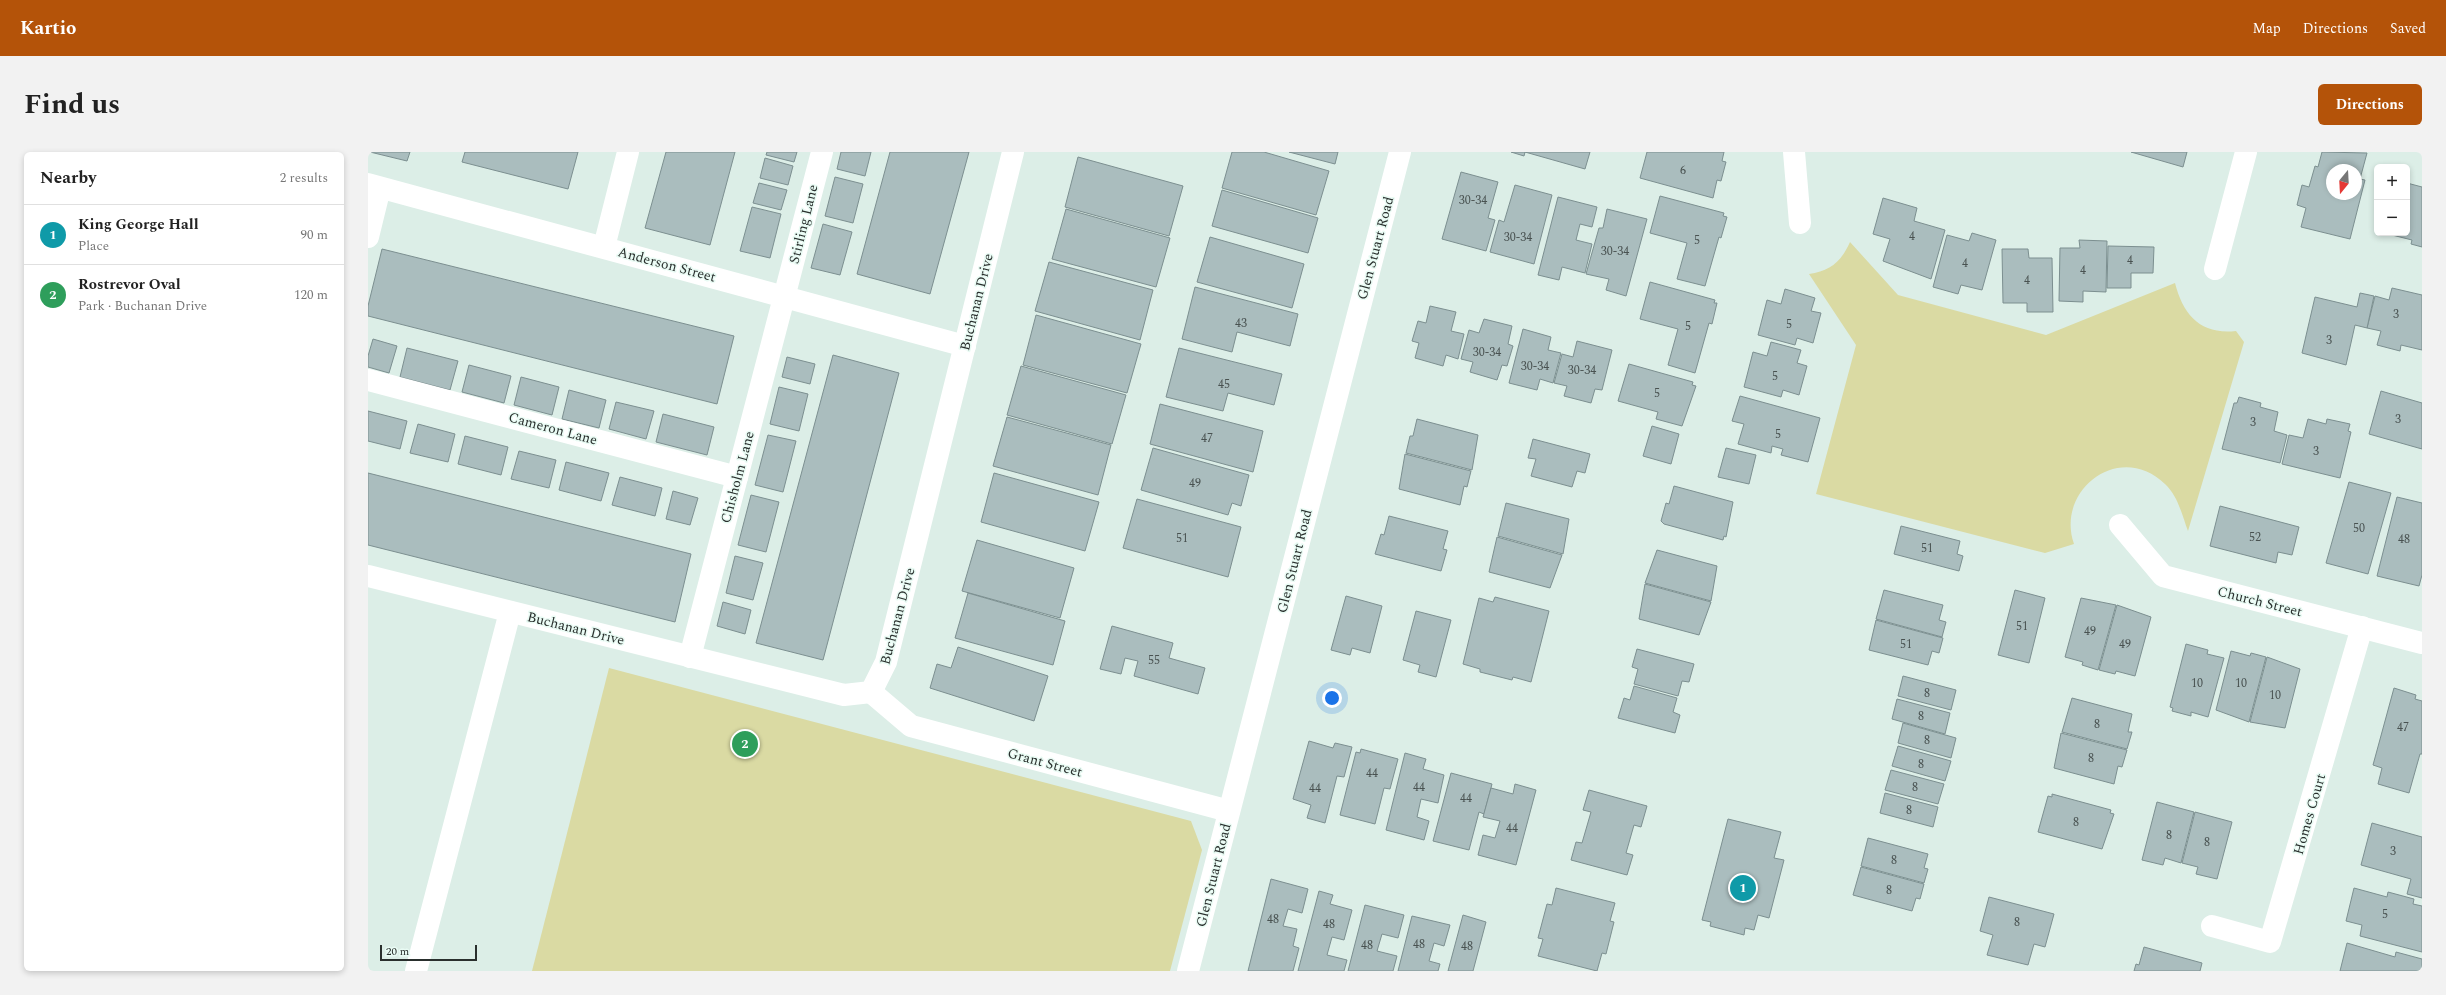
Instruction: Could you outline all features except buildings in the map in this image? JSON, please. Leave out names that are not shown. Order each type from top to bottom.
[{"type":"street","points":[[604,247],[628,152]]},
{"type":"street","name":"Stirling Lane","points":[[785,297],[822,152]]},
{"type":"street","name":"Buchanan Drive","points":[[368,576],[844,695],[871,692],[886,662],[1013,152]]},
{"type":"street","name":"Glen Stuart Road","points":[[1188,971],[1400,152]]},
{"type":"street","points":[[1794,152],[1800,223]]},
{"type":"street","points":[[2215,269],[2246,152]]},
{"type":"street","points":[[368,237],[374,186]]},
{"type":"street","name":"Anderson Street","points":[[374,186],[604,247],[965,346]]},
{"type":"street","name":"Chisholm Lane","points":[[690,657],[785,297]]},
{"type":"street","name":"Cameron Lane","points":[[368,380],[737,477]]},
{"type":"street","name":"Church Street","points":[[2120,526],[2163,576],[2422,642]]},
{"type":"street","points":[[416,971],[510,612]]},
{"type":"street","name":"Homes Court","points":[[2212,926],[2270,942],[2362,627]]},
{"type":"street","name":"Grant Street","points":[[871,692],[911,726],[1229,811]]},
{"type":"green space","points":[[1850,242],[1898,295],[2046,335],[2175,283],[2183,305],[2195,320],[2203,326],[2213,330],[2236,331],[2244,342],[2188,531],[2179,506],[2173,494],[2165,484],[2147,472],[2129,467],[2111,469],[2096,477],[2083,490],[2074,506],[2071,524],[2074,544],[2045,553],[1816,494],[1856,345],[1809,274],[1829,268],[1839,260]]},
{"type":"green space","points":[[609,668],[1191,821],[1202,850],[1170,971],[532,971]]},
{"type":"place","name":"Rostrevor Oval","points":[[745,744]]},
{"type":"place","name":"King George Hall","points":[[1743,888]]}]
